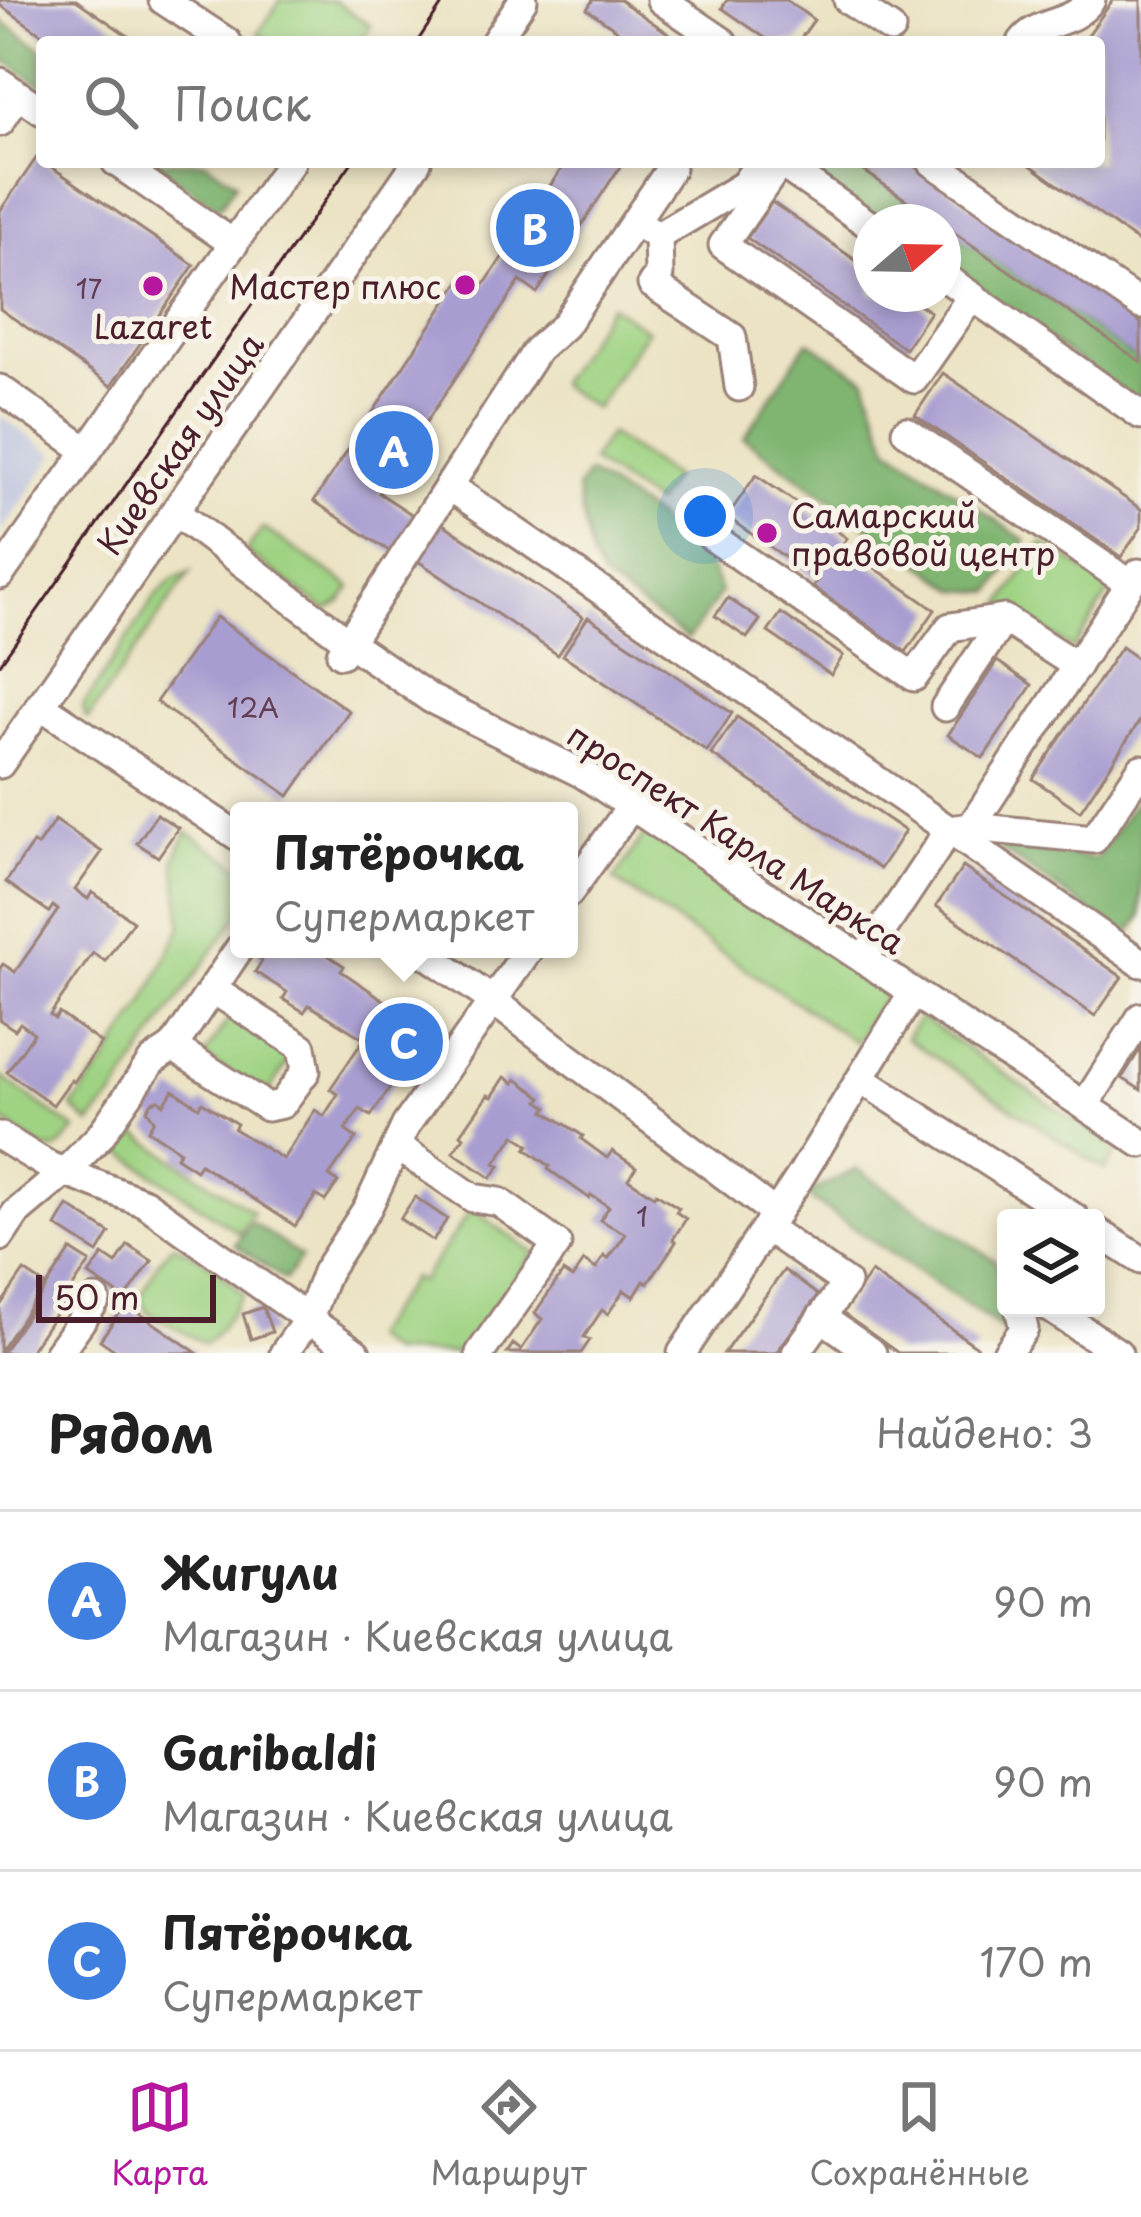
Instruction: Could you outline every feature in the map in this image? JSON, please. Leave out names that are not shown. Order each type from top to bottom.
[{"type":"street","points":[[163,0],[218,36]]},
{"type":"street","points":[[499,36],[523,0]]},
{"type":"street","points":[[661,0],[714,36]]},
{"type":"street","points":[[848,0],[891,29]]},
{"type":"street","points":[[1026,36],[1081,14],[1091,0]]},
{"type":"street","points":[[0,122],[20,96]]},
{"type":"street","points":[[125,168],[234,244]]},
{"type":"street","points":[[0,575],[287,168]]},
{"type":"street","name":"Киевская улица","points":[[0,764],[412,168]]},
{"type":"street","points":[[344,651],[537,350],[564,326],[647,229],[671,168]]},
{"type":"street","points":[[647,229],[744,185],[756,168]]},
{"type":"street","points":[[777,168],[723,245],[914,379],[972,296]]},
{"type":"street","points":[[787,168],[853,214]]},
{"type":"street","points":[[943,168],[1141,305]]},
{"type":"street","points":[[647,229],[659,275],[652,284],[733,337],[739,387]]},
{"type":"street","points":[[961,288],[1141,415]]},
{"type":"street","points":[[0,389],[86,450]]},
{"type":"street","points":[[863,959],[1077,666],[1136,577],[906,431]]},
{"type":"street","points":[[449,486],[960,828],[1141,962]]},
{"type":"street","name":"проспект Карла Маркса","points":[[175,512],[344,651],[583,774],[1141,1143]]},
{"type":"street","points":[[711,536],[914,677],[950,627],[1004,619],[1077,666]]},
{"type":"street","points":[[945,707],[1004,619]]},
{"type":"street","points":[[40,705],[230,831]]},
{"type":"street","points":[[960,828],[1094,839],[1141,769]]},
{"type":"street","points":[[578,880],[632,805]]},
{"type":"street","points":[[0,1237],[16,1213],[100,1136],[152,1061],[173,1047],[233,958]]},
{"type":"street","points":[[432,958],[492,1000],[845,1283],[796,1353]]},
{"type":"street","points":[[284,1353],[309,1318],[326,1272],[368,1207],[406,1125],[522,958]]},
{"type":"street","points":[[173,1047],[267,1107],[282,1104],[306,1071],[302,1047],[212,988]]},
{"type":"street","points":[[682,1353],[799,1181],[913,993]]},
{"type":"street","points":[[1085,1105],[1141,1017]]},
{"type":"street","points":[[861,1079],[1055,1209]]},
{"type":"street","points":[[0,1136],[49,1166],[145,1202],[356,1353]]},
{"type":"street","points":[[397,1146],[473,1198],[499,1202],[557,1244],[479,1353]]},
{"type":"street","points":[[1105,1237],[1141,1260]]},
{"type":"street","points":[[58,1353],[96,1300]]},
{"type":"street","points":[[821,1317],[872,1353]]},
{"type":"street","points":[[1007,1353],[1024,1329],[1021,1317]]},
{"type":"street","points":[[1064,1317],[1118,1353]]},
{"type":"shaded area","points":[[0,416],[55,454],[0,534]]},
{"type":"green space","points":[[281,0],[333,0],[371,26],[364,36],[258,33]]},
{"type":"green space","points":[[0,20],[36,45],[36,82],[0,57]]},
{"type":"green space","points":[[161,168],[215,168],[236,183],[219,208]]},
{"type":"green space","points":[[800,168],[860,168],[912,204],[853,205]]},
{"type":"green space","points":[[961,237],[1141,362],[1141,404],[961,279]]},
{"type":"green space","points":[[610,305],[647,330],[595,409],[558,384]]},
{"type":"green space","points":[[808,341],[866,379],[889,447],[1026,541],[992,592],[958,590],[744,438]]},
{"type":"green space","points":[[609,434],[673,477],[655,504],[591,461]]},
{"type":"green space","points":[[588,473],[656,517],[672,537],[704,554],[721,592],[688,639],[603,579],[591,557],[577,489]]},
{"type":"green space","points":[[263,528],[351,587],[341,602],[326,610],[246,552]]},
{"type":"green space","points":[[1043,543],[1112,588],[1073,649],[1003,603]]},
{"type":"green space","points":[[190,572],[88,719],[85,717],[83,706],[156,596],[173,579]]},
{"type":"green space","points":[[1141,792],[1141,917],[1127,937],[994,845],[1096,859]]},
{"type":"green space","points":[[187,832],[230,860],[230,927],[116,1094],[90,1124],[72,1107],[145,1001],[182,926],[175,858]]},
{"type":"green space","points":[[646,832],[887,994],[855,1042],[614,880]]},
{"type":"green space","points":[[232,1014],[293,1054],[266,1096],[204,1056]]},
{"type":"green space","points":[[920,1017],[1118,1150],[1105,1170],[906,1038]]},
{"type":"green space","points":[[0,1076],[76,1130],[56,1150],[42,1149],[0,1118]]},
{"type":"green space","points":[[125,1126],[253,1212],[239,1233],[122,1152],[118,1136]]},
{"type":"green space","points":[[857,1169],[996,1261],[997,1317],[1010,1321],[1003,1330],[805,1195]]},
{"type":"green space","points":[[472,1209],[534,1253],[464,1353],[390,1353],[369,1338],[412,1278],[420,1282]]},
{"type":"green space","points":[[251,1222],[301,1257],[285,1280],[235,1245]]},
{"type":"green space","points":[[172,1245],[211,1265],[243,1295],[205,1344],[149,1313],[140,1298]]},
{"type":"building","points":[[0,0],[76,0],[128,36],[44,36],[0,5]]},
{"type":"building","points":[[593,0],[620,0],[672,36],[625,36],[587,9]]},
{"type":"building","points":[[727,0],[786,0],[814,20],[802,36],[762,36],[722,8]]},
{"type":"building","points":[[1113,0],[1141,0],[1141,244],[1034,168],[1105,168],[1105,36],[1087,36]]},
{"type":"building","points":[[36,158],[36,168],[53,168],[194,265],[111,386],[0,309],[0,211]]},
{"type":"building","points":[[562,168],[619,168],[537,293],[520,281],[379,493],[419,519],[395,555],[314,501],[466,272],[484,285]]},
{"type":"building","points":[[860,168],[918,168],[1141,323],[1141,362],[961,237],[961,204],[912,204]]},
{"type":"building","points":[[772,202],[853,258],[853,312],[930,312],[905,349],[747,238]]},
{"type":"building","points":[[943,373],[1141,509],[1141,528],[1121,557],[915,415]]},
{"type":"building","points":[[756,475],[847,538],[842,545],[935,610],[906,652],[813,587],[818,580],[727,517]]},
{"type":"building","points":[[437,520],[583,617],[558,655],[412,557]]},
{"type":"building","points":[[728,598],[760,620],[747,638],[715,616]]},
{"type":"building","points":[[781,613],[843,656],[831,675],[768,632]]},
{"type":"building","points":[[216,617],[349,711],[289,796],[156,702]]},
{"type":"building","points":[[588,617],[732,713],[707,751],[563,655]]},
{"type":"building","points":[[1121,647],[1141,661],[1141,719],[1080,811],[1033,779]]},
{"type":"building","points":[[997,661],[1032,685],[983,758],[948,735]]},
{"type":"building","points":[[737,717],[905,831],[880,869],[711,754]]},
{"type":"building","points":[[157,814],[178,828],[158,857],[137,843]]},
{"type":"building","points":[[55,820],[102,852],[75,890],[88,899],[92,892],[133,921],[105,961],[93,953],[50,1015],[55,1019],[59,1013],[101,1043],[53,1105],[7,1072],[34,1033],[20,1023],[15,1030],[0,1020],[0,968],[3,964],[15,972],[58,910],[53,906],[49,912],[6,882]]},
{"type":"building","points":[[963,867],[1122,977],[1095,1016],[936,906]]},
{"type":"building","points":[[258,958],[332,958],[344,966],[341,971],[428,1030],[424,1036],[434,1042],[425,1056],[415,1049],[410,1058],[417,1062],[404,1081],[397,1077],[371,1116],[360,1109],[345,1130],[356,1138],[329,1176],[338,1182],[325,1201],[316,1195],[295,1226],[200,1164],[196,1170],[176,1157],[180,1151],[148,1130],[154,1120],[147,1110],[152,1102],[164,1104],[173,1090],[199,1107],[202,1102],[237,1124],[234,1129],[283,1159],[315,1110],[324,1116],[338,1094],[330,1089],[364,1039],[309,1005],[304,1012],[283,999],[287,992],[255,972],[262,961]]},
{"type":"building","points":[[1141,1048],[1141,1090],[1122,1078]]},
{"type":"building","points":[[505,1077],[542,1097],[539,1101],[548,1107],[545,1111],[607,1158],[612,1151],[636,1167],[628,1179],[679,1208],[676,1212],[686,1219],[648,1283],[644,1281],[634,1297],[624,1290],[608,1314],[602,1310],[584,1337],[590,1340],[581,1353],[507,1353],[513,1344],[521,1350],[542,1319],[535,1313],[563,1272],[572,1278],[584,1261],[596,1269],[626,1234],[600,1220],[609,1207],[548,1169],[515,1135],[495,1163],[500,1166],[491,1178],[453,1152],[488,1095],[492,1097]]},
{"type":"building","points":[[415,1197],[447,1219],[433,1241],[400,1219]]},
{"type":"building","points":[[68,1206],[110,1233],[98,1253],[56,1226]]},
{"type":"building","points":[[128,1245],[152,1261],[125,1299],[89,1275],[103,1255],[116,1264]]},
{"type":"building","points":[[71,1250],[90,1262],[29,1353],[2,1353]]},
{"type":"building","points":[[784,1270],[818,1295],[801,1319],[776,1353],[724,1353]]},
{"type":"building","points":[[24,1271],[45,1285],[0,1351],[0,1306]]},
{"type":"building","points":[[871,1272],[977,1347],[973,1353],[898,1353],[842,1313]]},
{"type":"building","points":[[126,1304],[197,1353],[119,1353],[100,1340]]},
{"type":"building","points":[[263,1307],[272,1332],[251,1339],[243,1314]]},
{"type":"tram line","points":[[421,36],[445,0]]},
{"type":"tram line","points":[[0,664],[348,168]]},
{"type":"place","name":"Garibaldi","points":[[535,228]]},
{"type":"place","name":"Мастер плюс","points":[[465,285]]},
{"type":"place","name":"Lazaret","points":[[153,286]]},
{"type":"place","name":"Жигули","points":[[394,450]]},
{"type":"place","name":"Самарский правовой центр","points":[[767,533]]},
{"type":"place","name":"Пятёрочка","points":[[404,1042]]}]
